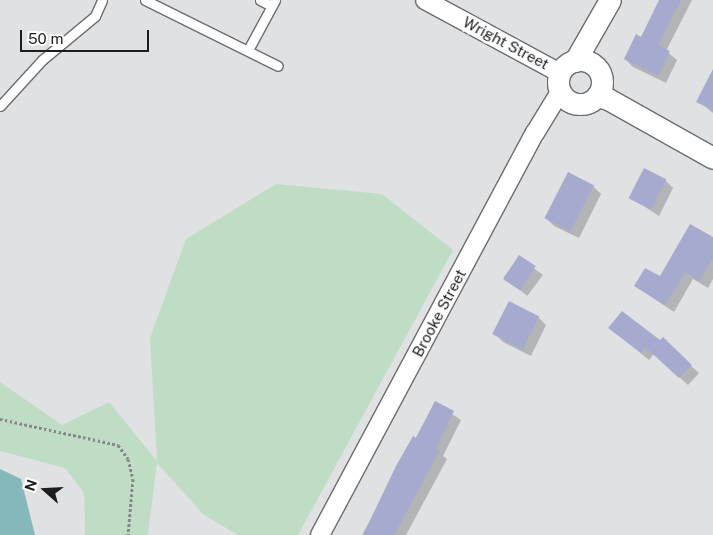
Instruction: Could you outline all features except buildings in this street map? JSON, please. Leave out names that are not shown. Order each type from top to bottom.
[{"type":"street","name":"Wright Street","points":[[425,0],[565,75]]},
{"type":"street","name":"Brooke Street","points":[[320,535],[565,75],[610,0]]},
{"type":"street","points":[[597,96],[602,84],[598,70],[588,62],[565,75],[578,104],[597,96],[608,99],[713,158]]},
{"type":"lane","points":[[0,106],[42,60],[95,16],[102,0]]},
{"type":"lane","points":[[145,0],[278,66]]},
{"type":"lane","points":[[248,50],[273,3],[260,0]]},
{"type":"path","points":[[0,419],[118,445],[128,459],[133,479],[128,535]]},
{"type":"green space","points":[[276,184],[382,194],[453,250],[298,535],[238,535],[204,515],[157,463],[148,535],[85,535],[84,493],[65,468],[0,451],[0,382],[62,425],[109,402],[157,461],[150,338],[186,239]]},
{"type":"water","points":[[0,469],[21,479],[35,535],[0,535]]}]
